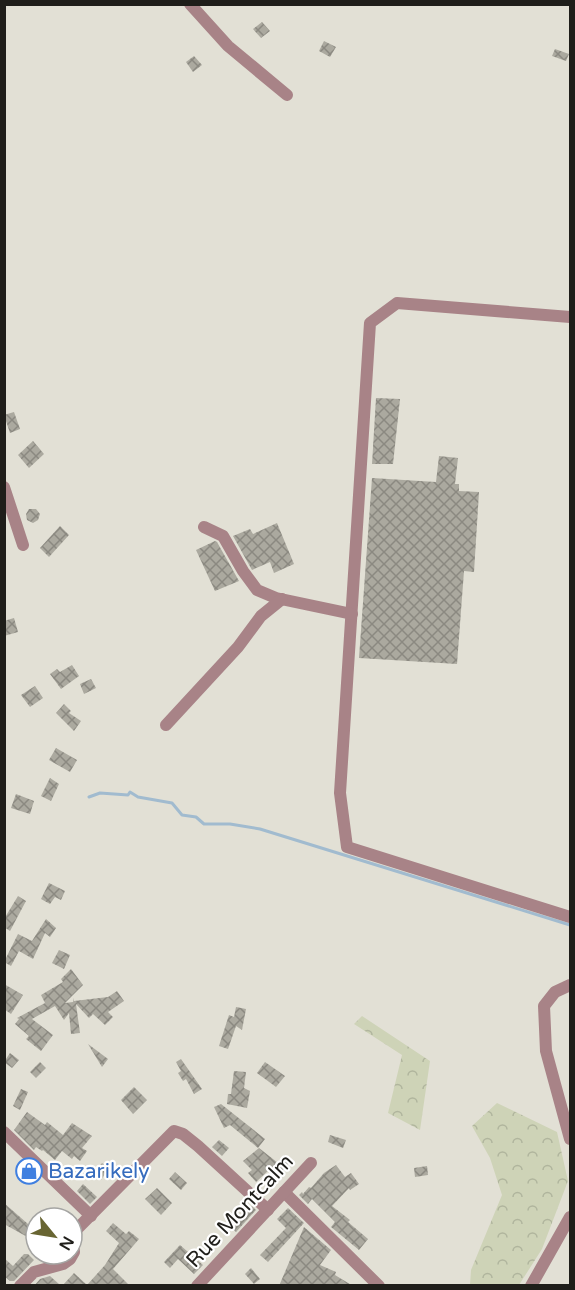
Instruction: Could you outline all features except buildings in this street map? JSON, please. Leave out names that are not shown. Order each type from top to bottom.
[{"type":"street","points":[[190,4],[228,46],[287,95]]},
{"type":"street","points":[[570,317],[397,303],[370,323],[340,794],[346,847],[570,917]]},
{"type":"street","points":[[4,487],[23,545]]},
{"type":"street","points":[[204,527],[223,536],[256,590],[282,599],[352,614]]},
{"type":"street","points":[[166,725],[237,647],[261,616],[282,599]]},
{"type":"street","points":[[570,984],[555,992],[544,1006],[546,1051],[570,1139]]},
{"type":"street","points":[[20,1286],[34,1272],[63,1264],[70,1259],[74,1252],[73,1241],[77,1229],[174,1131],[183,1134],[198,1146],[268,1210]]},
{"type":"street","points":[[4,1132],[90,1216]]},
{"type":"street","name":"Rue Montcalm","points":[[197,1286],[311,1163]]},
{"type":"street","points":[[284,1192],[379,1286]]},
{"type":"street","points":[[531,1286],[570,1217]]},
{"type":"green space","points":[[362,1016],[430,1061],[420,1130],[388,1113],[402,1055],[354,1024]]},
{"type":"green space","points":[[497,1103],[557,1132],[568,1181],[542,1249],[519,1285],[470,1285],[471,1270],[502,1195],[490,1158],[472,1126]]},
{"type":"waterway","points":[[89,797],[100,793],[128,795],[130,792],[138,797],[172,803],[182,815],[196,817],[204,824],[230,824],[260,829],[570,925]]},
{"type":"place","name":"Bazarikely","points":[[29,1171]]}]
